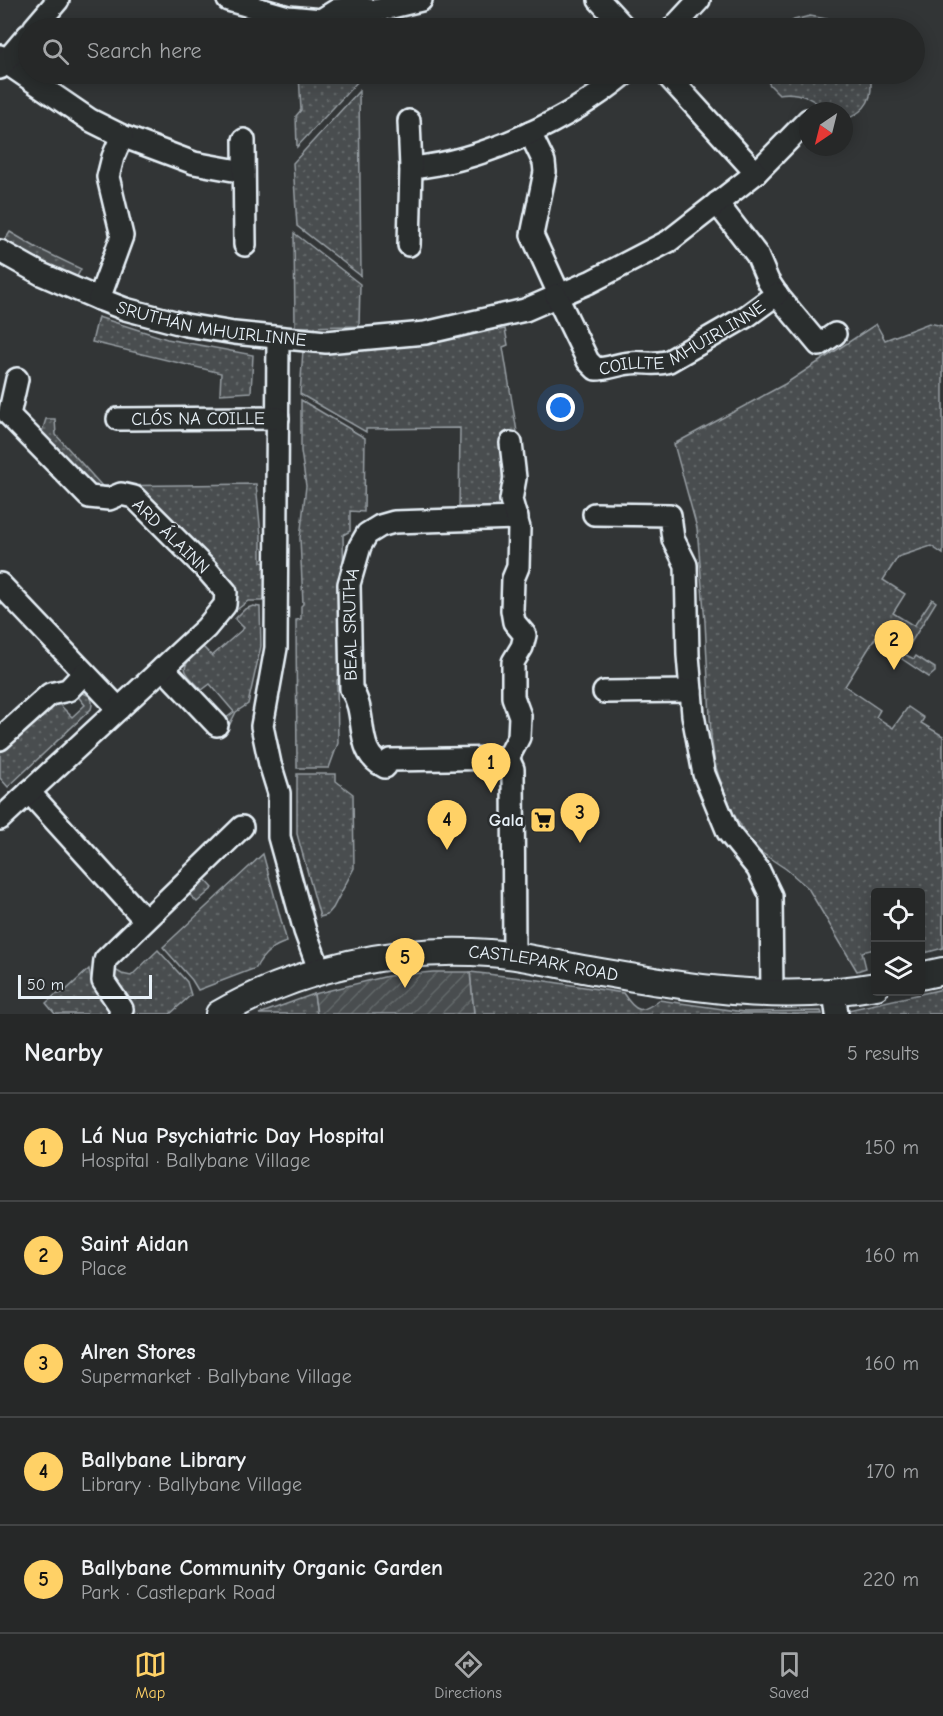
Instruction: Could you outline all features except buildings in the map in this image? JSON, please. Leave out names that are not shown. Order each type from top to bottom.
[{"type":"street","points":[[43,18],[58,0]]},
{"type":"street","points":[[228,0],[299,18]]},
{"type":"street","points":[[324,18],[337,10],[359,8],[375,11],[422,0]]},
{"type":"street","points":[[599,0],[616,18]]},
{"type":"street","points":[[682,18],[699,0]]},
{"type":"street","points":[[18,45],[2,62],[18,73]]},
{"type":"street","points":[[35,84],[90,120],[122,136],[194,163],[244,172]]},
{"type":"street","points":[[411,168],[433,166],[481,153],[530,133],[611,84]]},
{"type":"street","points":[[675,84],[756,173]]},
{"type":"street","points":[[409,121],[411,168],[409,244]]},
{"type":"street","points":[[557,294],[590,282],[669,241],[756,173],[799,129]]},
{"type":"street","name":"COILLTE MHUIRLINNE","points":[[530,133],[544,162],[545,172],[532,235],[588,361],[596,369],[633,362],[663,363],[669,361],[747,316],[777,294]]},
{"type":"street","name":"SRUTHÁN MHUIRLINNE","points":[[99,298],[122,236],[108,177],[122,136]]},
{"type":"street","points":[[244,141],[245,246]]},
{"type":"street","name":"COILLTE MHUIRLINNE","points":[[717,203],[757,255],[768,281],[777,294],[819,345],[835,334]]},
{"type":"street","name":"SRUTHÁN MHUIRLINNE","points":[[0,251],[41,274],[125,309],[186,325],[234,333],[326,342],[425,333],[525,310],[557,294]]},
{"type":"street","points":[[278,338],[276,648],[262,726],[279,793],[279,837],[305,931],[320,972]]},
{"type":"street","name":"ARD ÁLAINN","points":[[0,819],[206,628],[225,605],[226,592],[134,497],[121,494],[109,499],[89,497],[25,432],[9,415],[17,379]]},
{"type":"street","name":"CLÓS NA COILLE","points":[[118,419],[278,418]]},
{"type":"street","points":[[511,443],[514,478],[511,501],[519,528],[518,567],[513,579],[512,610],[514,622],[525,634],[522,647],[513,662],[513,697],[520,716],[519,737],[508,758],[513,769],[514,957]]},
{"type":"street","points":[[594,514],[670,515],[673,539],[686,565],[693,715],[704,774],[728,832],[758,869],[771,896],[772,994]]},
{"type":"street","name":"BEAL SRUTHA","points":[[508,758],[390,760],[385,767],[375,762],[366,747],[359,700],[351,689],[349,584],[360,546],[367,534],[380,526],[394,522],[517,518]]},
{"type":"street","points":[[0,584],[119,710]]},
{"type":"street","points":[[163,668],[217,725]]},
{"type":"street","points":[[0,739],[50,694],[68,690],[84,674]]},
{"type":"street","points":[[604,692],[691,691]]},
{"type":"street","points":[[29,792],[145,920]]},
{"type":"street","points":[[120,1014],[122,1009],[103,981],[105,960],[242,827]]},
{"type":"street","name":"CASTLEPARK ROAD","points":[[219,1014],[273,988],[362,961],[412,954],[457,952],[491,953],[668,984],[836,1003],[871,988]]},
{"type":"street","points":[[925,975],[943,971]]},
{"type":"shaded area","points":[[300,84],[355,84],[297,147],[296,116],[301,110]]},
{"type":"shaded area","points":[[769,84],[871,84],[868,102],[853,116],[853,102],[816,102],[799,95],[779,94]]},
{"type":"shaded area","points":[[359,91],[361,276],[297,226],[293,163]]},
{"type":"shaded area","points":[[10,232],[81,269],[75,280],[38,259],[6,245],[5,240]]},
{"type":"shaded area","points":[[294,233],[360,284],[359,326],[295,327]]},
{"type":"shaded area","points":[[98,317],[167,339],[253,355],[251,392],[220,394],[221,373],[92,342]]},
{"type":"shaded area","points":[[929,323],[943,326],[943,554],[931,546],[898,557],[883,580],[905,594],[893,613],[914,626],[932,599],[936,602],[907,649],[879,632],[845,686],[880,710],[876,717],[893,728],[908,707],[924,718],[921,723],[943,736],[943,948],[925,953],[925,888],[871,888],[871,950],[862,952],[866,968],[857,971],[808,888],[786,869],[759,851],[748,838],[733,813],[719,777],[711,736],[697,528],[674,444],[785,384],[876,324],[885,340]]},
{"type":"shaded area","points":[[496,327],[500,330],[505,329],[508,345],[503,347],[518,438],[502,442],[502,505],[491,510],[459,510],[460,428],[366,429],[366,432],[300,394],[303,350],[381,349]]},
{"type":"shaded area","points":[[301,400],[365,438],[364,512],[350,511],[350,531],[343,535],[345,674],[337,680],[338,743],[329,768],[297,768],[296,620],[301,619],[303,604],[300,538],[306,486],[301,451]]},
{"type":"shaded area","points":[[46,419],[55,419],[56,435],[102,486],[256,484],[261,562],[266,563],[265,601],[248,601],[234,612],[236,601],[174,523],[94,487],[57,448],[41,435]]},
{"type":"shaded area","points":[[253,606],[260,607],[261,646],[248,704],[236,712],[230,724],[225,719],[234,712],[210,684],[202,690],[185,668],[186,664],[203,647],[212,656],[244,628],[235,619],[245,609]]},
{"type":"shaded area","points":[[904,654],[914,659],[916,656],[935,668],[935,672],[929,677],[902,659]]},
{"type":"shaded area","points":[[82,693],[91,698],[91,709],[8,787],[0,778],[0,748],[46,703],[57,702],[72,717],[85,705],[76,694]]},
{"type":"shaded area","points":[[297,774],[336,774],[336,781],[353,794],[354,868],[333,908],[327,915],[320,917],[297,834]]},
{"type":"shaded area","points":[[263,854],[287,942],[269,951],[256,968],[198,990],[163,947]]},
{"type":"shaded area","points":[[204,878],[213,888],[197,902],[188,893]]},
{"type":"shaded area","points":[[158,950],[187,982],[191,995],[170,1014],[131,1014],[128,1003],[115,982],[112,968],[131,976]]},
{"type":"shaded area","points":[[89,969],[92,985],[107,1004],[110,1014],[55,1014],[46,1003],[55,995],[64,992]]},
{"type":"shaded area","points":[[433,972],[470,972],[474,1014],[317,1014],[314,994],[388,976]]},
{"type":"shaded area","points":[[470,972],[623,993],[635,1008],[639,1009],[648,1008],[659,1000],[744,1012],[821,1011],[822,1014],[474,1014]]},
{"type":"shaded area","points":[[943,989],[943,1014],[848,1014],[848,1010],[911,996],[925,996],[925,993]]},
{"type":"shaded area","points":[[314,994],[317,1014],[259,1014]]},
{"type":"place","name":"Saint Aidan","points":[[894,670]]},
{"type":"place","name":"Lá Nua Psychiatric Day Hospital","points":[[491,793]]},
{"type":"place","name":"Gala","points":[[543,820]]},
{"type":"place","name":"Alren Stores","points":[[580,843]]},
{"type":"place","name":"Ballybane Library","points":[[447,850]]},
{"type":"place","name":"Ballybane Community Organic Garden","points":[[405,988]]}]
